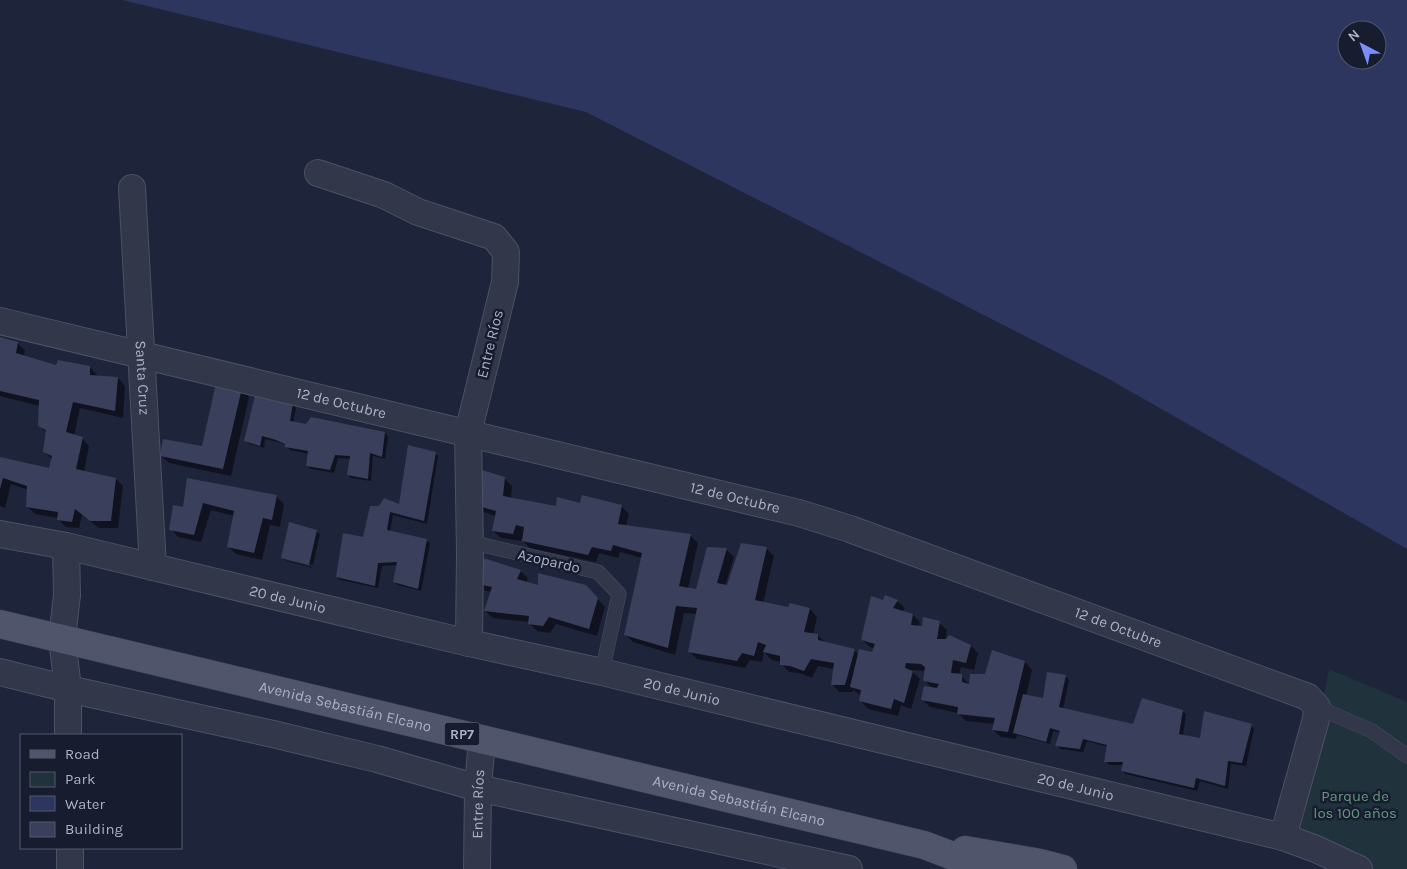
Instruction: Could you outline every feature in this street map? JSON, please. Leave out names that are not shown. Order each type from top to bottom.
[{"type":"main road","name":"Avenida Sebastián Elcano","points":[[0,624],[924,844],[981,852],[1063,869]]},
{"type":"main road","name":"Avenida Sebastián Elcano","points":[[924,844],[988,869]]},
{"type":"street","name":"Entre Ríos","points":[[318,173],[384,195],[418,212],[494,237],[506,252],[505,282],[468,433],[469,643]]},
{"type":"street","name":"Santa Cruz","points":[[132,188],[153,567]]},
{"type":"street","name":"12 de Octubre","points":[[0,321],[799,513],[850,529],[1308,698],[1317,707]]},
{"type":"street","name":"20 de Junio","points":[[0,534],[66,546],[469,643],[602,672],[1282,837],[1316,849],[1359,869]]},
{"type":"street","points":[[66,546],[67,595],[62,638],[68,689],[68,734]]},
{"type":"street","points":[[0,672],[377,759],[478,788],[849,869]]},
{"type":"street","points":[[1282,837],[1316,719],[1317,707]]},
{"type":"street","name":"Entre Ríos","points":[[477,869],[478,788],[482,738]]},
{"type":"street","points":[[70,849],[70,869]]},
{"type":"lane","name":"Azopardo","points":[[470,542],[598,572],[619,594],[602,672]]},
{"type":"lane","points":[[1317,707],[1372,731],[1407,756]]},
{"type":"green space","name":"Parque de los 100 años","points":[[1329,669],[1407,702],[1407,869],[1362,869],[1295,832]]},
{"type":"water","points":[[122,0],[1407,0],[1407,549],[1107,378],[586,112]]},
{"type":"building","points":[[0,337],[18,342],[16,353],[56,365],[58,360],[90,366],[90,375],[118,377],[115,411],[73,402],[66,432],[83,437],[76,469],[116,478],[111,521],[90,521],[75,509],[72,522],[57,520],[58,512],[26,507],[27,486],[3,478],[0,489],[0,457],[49,468],[52,456],[43,452],[46,430],[38,426],[39,400],[0,391]]},
{"type":"building","points":[[216,383],[242,388],[223,469],[160,456],[163,439],[202,446]]},
{"type":"building","points":[[256,391],[293,403],[290,421],[306,424],[311,417],[385,432],[382,457],[370,453],[368,479],[347,475],[350,456],[335,455],[330,470],[306,466],[308,451],[285,447],[285,444],[276,440],[262,436],[260,446],[244,441]]},
{"type":"building","points":[[408,445],[436,452],[424,521],[390,512],[387,530],[427,539],[418,589],[393,582],[397,562],[378,563],[375,586],[336,577],[343,533],[363,537],[370,506],[379,506],[384,498],[399,504]]},
{"type":"building","points":[[475,468],[505,477],[503,496],[556,506],[557,497],[580,503],[582,495],[622,505],[618,524],[691,534],[679,586],[696,589],[707,547],[727,548],[717,583],[727,585],[741,543],[767,547],[755,600],[788,607],[790,603],[810,608],[804,632],[818,634],[818,640],[855,649],[845,685],[831,685],[834,663],[811,659],[804,671],[780,665],[780,656],[763,652],[766,645],[758,642],[754,656],[742,653],[737,661],[688,652],[697,608],[676,606],[668,648],[624,635],[642,553],[613,545],[611,551],[592,547],[588,555],[522,541],[524,527],[516,525],[513,534],[492,531],[496,511],[471,504]]},
{"type":"building","points":[[187,478],[277,495],[272,520],[263,518],[254,553],[227,547],[234,511],[203,503],[194,535],[169,530],[173,505],[183,507]]},
{"type":"building","points":[[289,522],[317,530],[309,565],[281,558]]},
{"type":"building","points":[[477,556],[521,570],[517,579],[538,585],[538,573],[586,585],[598,598],[589,629],[549,617],[543,626],[528,624],[529,616],[484,611],[492,587],[472,583]]},
{"type":"building","points":[[885,595],[898,600],[893,608],[913,614],[911,625],[922,626],[923,617],[940,621],[937,639],[946,639],[949,635],[971,645],[966,663],[953,660],[951,673],[962,674],[962,682],[969,684],[970,674],[985,674],[992,650],[1025,661],[1008,732],[992,730],[995,718],[957,714],[958,707],[921,700],[924,686],[937,688],[939,684],[923,681],[925,667],[921,664],[906,663],[905,668],[913,671],[904,703],[894,699],[891,709],[859,701],[861,690],[850,687],[859,649],[872,652],[875,644],[861,640],[871,596],[883,600]]},
{"type":"building","points":[[1047,672],[1066,675],[1059,707],[1133,724],[1142,698],[1183,710],[1179,734],[1200,738],[1204,711],[1252,724],[1242,763],[1228,761],[1225,786],[1196,778],[1194,788],[1121,771],[1123,762],[1104,762],[1107,745],[1083,739],[1080,749],[1055,746],[1060,731],[1050,728],[1046,742],[1013,733],[1023,694],[1043,698]]}]
